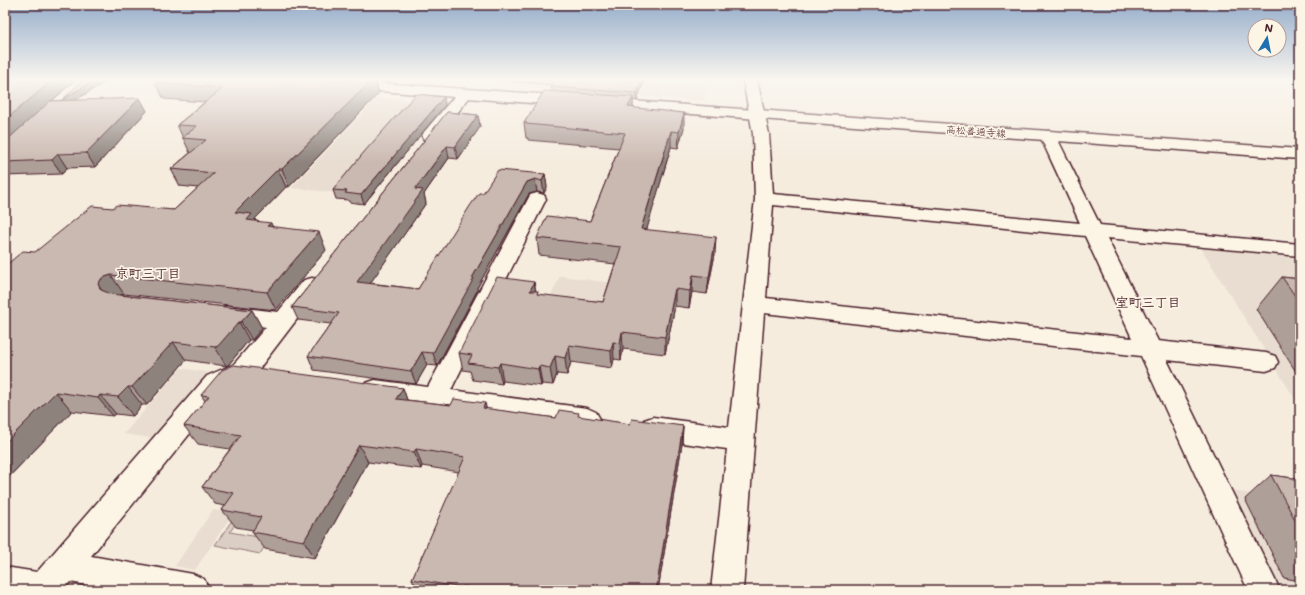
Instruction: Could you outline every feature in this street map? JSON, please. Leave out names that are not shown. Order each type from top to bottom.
[{"type":"street","points":[[418,152],[453,108]]},
{"type":"street","name":"高松善通寺線","points":[[656,108],[1300,154]]},
{"type":"street","points":[[727,590],[764,199],[761,134],[756,108]]},
{"type":"street","points":[[1048,136],[1148,349],[1264,590]]},
{"type":"street","points":[[764,199],[1300,250]]},
{"type":"street","points":[[435,398],[537,200]]},
{"type":"street","points":[[5,582],[42,589],[64,566],[216,383],[255,373],[284,320],[324,270]]},
{"type":"street","points":[[755,304],[1266,362]]},
{"type":"street","points":[[208,312],[284,320]]},
{"type":"street","points":[[350,386],[741,440]]},
{"type":"street","points":[[64,566],[193,590]]},
{"type":"shaded area","points":[[368,108],[410,108],[338,193],[291,188]]},
{"type":"shaded area","points":[[1201,248],[1300,258],[1300,407]]},
{"type":"shaded area","points":[[560,276],[613,283],[601,314],[538,325]]},
{"type":"shaded area","points":[[181,368],[217,374],[158,439],[124,434]]},
{"type":"shaded area","points":[[1230,491],[1300,501],[1300,590],[1277,590]]},
{"type":"shaded area","points":[[213,510],[233,513],[195,570],[175,566]]},
{"type":"shaded area","points":[[235,516],[240,517],[230,532],[269,539],[260,554],[215,545]]},
{"type":"building","points":[[5,108],[20,108],[5,120]]},
{"type":"building","points":[[43,108],[130,108],[86,153],[58,154],[52,160],[5,162],[5,142]]},
{"type":"building","points":[[198,108],[344,108],[282,169],[278,169],[235,212],[252,214],[247,220],[271,223],[267,226],[319,232],[267,292],[111,275],[102,278],[98,284],[101,290],[111,294],[252,310],[241,322],[239,322],[218,346],[215,347],[173,342],[132,387],[128,387],[118,397],[100,395],[98,398],[56,392],[5,443],[5,266],[23,251],[35,252],[92,206],[113,208],[117,205],[174,210],[214,173],[171,169],[206,140],[182,138],[197,126],[177,125]]},
{"type":"building","points":[[404,108],[435,108],[361,195],[345,193],[347,191],[333,190]]},
{"type":"building","points":[[534,108],[635,108],[684,113],[679,132],[671,131],[641,229],[716,237],[709,277],[693,275],[690,291],[675,289],[665,337],[622,332],[620,343],[613,342],[611,351],[569,345],[565,358],[555,356],[550,368],[539,366],[538,369],[500,363],[498,367],[468,363],[472,355],[459,353],[497,277],[534,282],[530,291],[538,291],[537,294],[603,302],[621,247],[537,238],[547,216],[590,221],[625,133],[524,123]]},
{"type":"building","points":[[447,112],[478,115],[455,147],[447,146],[415,189],[423,190],[357,282],[418,289],[470,206],[479,193],[483,193],[498,170],[545,174],[542,181],[535,179],[527,182],[472,278],[474,278],[433,353],[422,352],[411,371],[308,356],[339,313],[292,307]]},
{"type":"building","points":[[1282,277],[1300,279],[1300,303]]},
{"type":"building","points":[[234,365],[403,388],[396,399],[451,405],[454,399],[485,403],[483,408],[556,418],[559,410],[579,413],[578,416],[630,424],[632,419],[683,426],[656,590],[485,590],[463,586],[463,588],[412,579],[465,457],[416,449],[414,452],[359,445],[304,541],[252,532],[261,517],[222,510],[234,493],[202,487],[241,435],[184,426],[209,396],[201,395],[222,370]]},
{"type":"building","points":[[1271,475],[1300,479],[1300,529]]},
{"type":"district","name":"京町三丁目","points":[[148,273]]},
{"type":"district","name":"室町三丁目","points":[[1148,302]]}]
